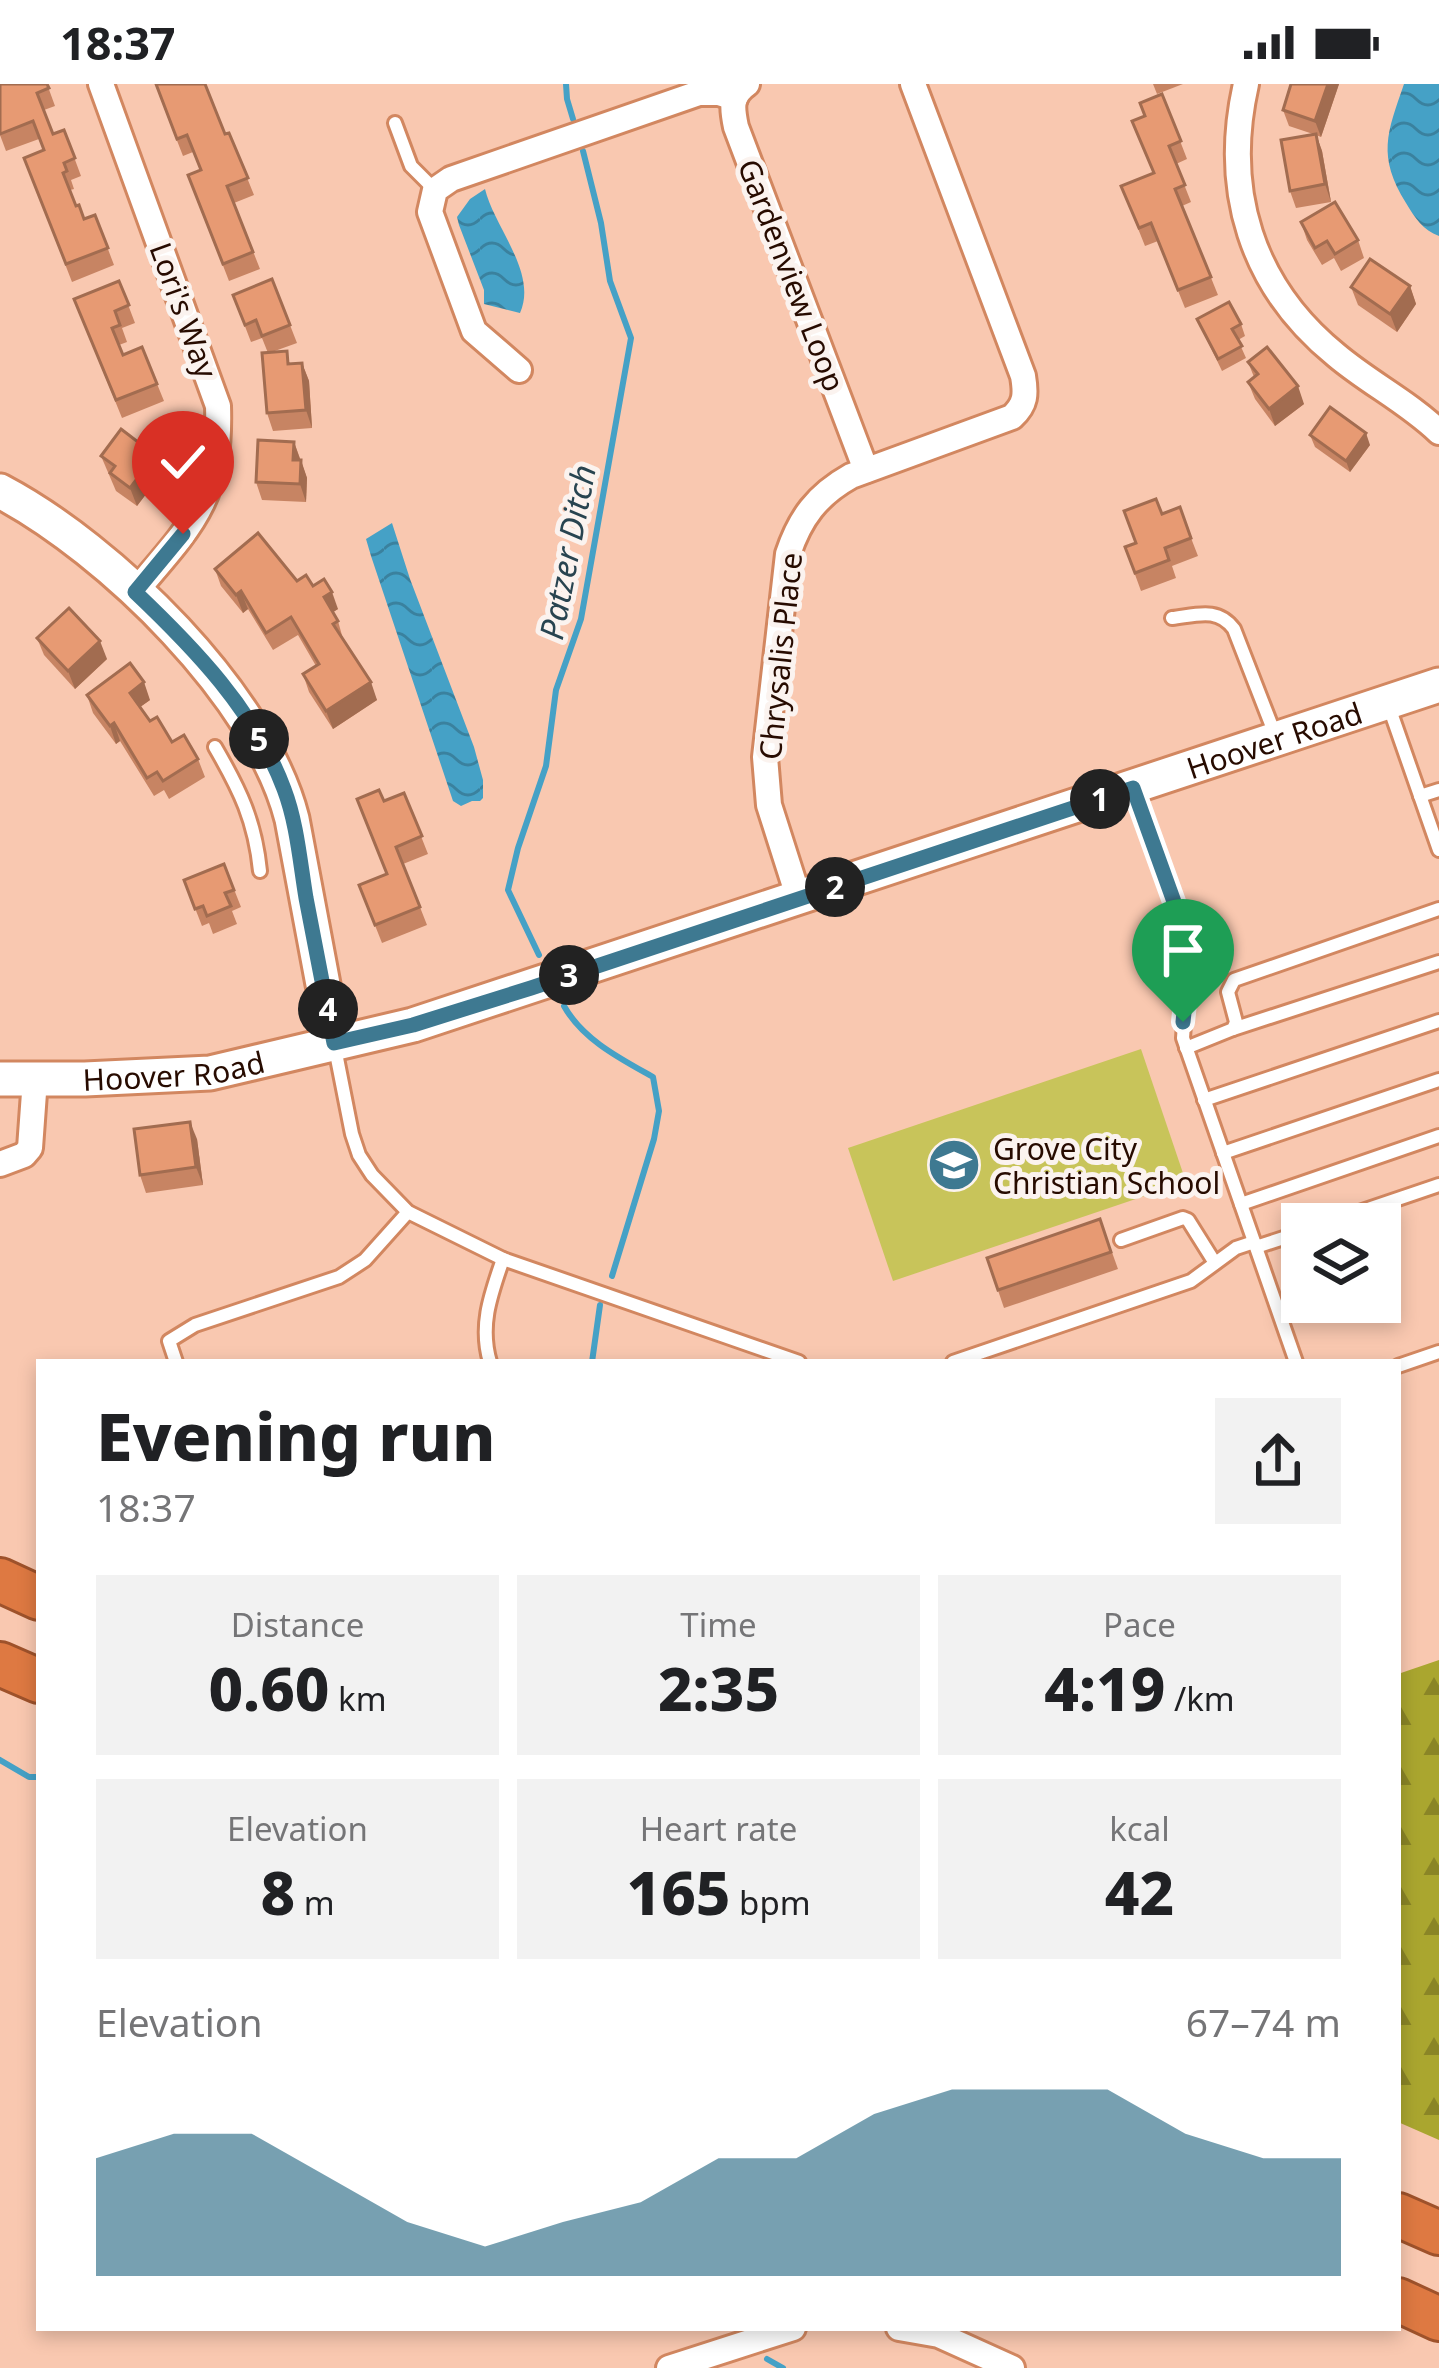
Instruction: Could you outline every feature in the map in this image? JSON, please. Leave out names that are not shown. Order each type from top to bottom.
[{"type":"highway","points":[[0,1580],[36,1597]]},
{"type":"highway","points":[[0,1664],[36,1681]]},
{"type":"highway","points":[[1401,2216],[1439,2233]]},
{"type":"highway","points":[[1401,2301],[1439,2318]]},
{"type":"main road","points":[[0,491],[70,538],[135,592],[175,630],[240,708],[259,781],[292,819],[334,1043]]},
{"type":"main road","name":"Hoover Road","points":[[0,1079],[210,1073],[432,1019],[1439,685]]},
{"type":"street","name":"Lori's Way","points":[[101,84],[218,406],[217,461],[209,490],[183,534],[135,592]]},
{"type":"street","name":"Chrysalis Place","points":[[800,899],[769,805],[765,757],[788,554],[796,530],[829,488],[1012,416],[1023,407],[1026,393],[913,84]]},
{"type":"street","points":[[1246,84],[1236,155],[1239,193],[1266,272],[1311,334],[1439,433]]},
{"type":"street","points":[[519,370],[474,331],[430,212],[435,190],[490,164],[699,92],[741,91]]},
{"type":"street","name":"Gardenview Loop","points":[[741,91],[731,105],[736,127],[866,470]]},
{"type":"street","points":[[0,1164],[24,1156],[30,1148],[35,1079]]},
{"type":"street","points":[[669,2368],[784,2331]]},
{"type":"street","points":[[940,2331],[1012,2368]]},
{"type":"lane","points":[[395,123],[411,166],[435,190]]},
{"type":"lane","points":[[1172,618],[1213,613],[1226,618],[1277,740]]},
{"type":"lane","points":[[1387,702],[1439,850]]},
{"type":"lane","points":[[215,747],[259,781],[253,822],[260,871]]},
{"type":"lane","points":[[1133,788],[1186,935],[1190,957],[1183,1038],[1295,1359]]},
{"type":"lane","points":[[1420,796],[1439,790]]},
{"type":"lane","points":[[1233,1029],[1236,1022],[1228,992],[1234,980],[1439,909]]},
{"type":"lane","points":[[1186,1048],[1439,962]]},
{"type":"lane","points":[[1204,1100],[1439,1021]]},
{"type":"lane","points":[[334,1043],[359,1155],[408,1212],[503,1259],[791,1359]]},
{"type":"lane","points":[[1223,1153],[1439,1080]]},
{"type":"lane","points":[[1241,1204],[1439,1136]]},
{"type":"lane","points":[[1386,1203],[1439,1185]]},
{"type":"lane","points":[[175,1359],[169,1341],[195,1325],[339,1277],[365,1260],[408,1212]]},
{"type":"lane","points":[[1120,1240],[1183,1218],[1215,1263]]},
{"type":"lane","points":[[962,1359],[1191,1281],[1236,1249],[1281,1238]]},
{"type":"lane","points":[[489,1359],[484,1328],[503,1259]]},
{"type":"lane","points":[[1401,1365],[1439,1352]]},
{"type":"green space","points":[[1439,1660],[1439,2140],[1401,2123],[1401,1673]]},
{"type":"shaded area","points":[[1141,1049],[1186,1182],[893,1281],[848,1148]]},
{"type":"water","points":[[1404,84],[1439,84],[1439,236],[1416,218],[1397,186],[1388,158],[1390,131]]},
{"type":"water","points":[[485,189],[519,266],[524,298],[520,313],[484,304],[484,290],[459,225],[457,217],[470,199]]},
{"type":"water","points":[[392,523],[474,747],[483,780],[480,801],[461,806],[453,801],[371,556],[366,539]]},
{"type":"building","points":[[0,84],[47,84],[49,88],[37,93],[53,134],[64,130],[75,158],[64,163],[67,171],[63,173],[84,219],[95,215],[108,248],[66,264],[24,158],[44,150],[33,121],[0,134]]},
{"type":"building","points":[[156,84],[205,84],[248,178],[227,186],[253,252],[223,264],[188,175],[201,170],[187,135],[177,139]]},
{"type":"building","points":[[1291,84],[1328,84],[1315,121],[1283,110]]},
{"type":"building","points":[[1162,94],[1181,141],[1169,146],[1185,185],[1175,189],[1211,277],[1178,290],[1151,223],[1139,228],[1121,186],[1154,173],[1132,121],[1145,116],[1140,103]]},
{"type":"building","points":[[1316,134],[1325,184],[1290,191],[1281,140]]},
{"type":"building","points":[[1335,202],[1358,240],[1335,254],[1327,241],[1315,248],[1301,222]]},
{"type":"building","points":[[1370,259],[1410,286],[1390,314],[1351,287]]},
{"type":"building","points":[[272,279],[290,325],[262,336],[256,320],[245,325],[233,295]]},
{"type":"building","points":[[119,281],[129,305],[115,311],[120,325],[112,328],[123,355],[142,347],[157,384],[116,400],[74,299]]},
{"type":"building","points":[[1229,302],[1241,324],[1232,329],[1242,346],[1218,359],[1197,319]]},
{"type":"building","points":[[1267,347],[1298,386],[1269,409],[1248,382],[1258,374],[1248,362]]},
{"type":"building","points":[[287,351],[288,364],[302,363],[306,410],[267,413],[262,353]]},
{"type":"building","points":[[1330,407],[1366,433],[1346,461],[1310,435]]},
{"type":"building","points":[[121,429],[155,455],[130,488],[110,473],[115,466],[101,456]]},
{"type":"building","points":[[258,440],[294,442],[293,460],[301,460],[300,484],[256,482]]},
{"type":"building","points":[[1156,499],[1162,514],[1180,507],[1191,538],[1165,548],[1169,560],[1135,573],[1125,547],[1136,543],[1124,511]]},
{"type":"building","points":[[258,533],[297,581],[306,575],[313,586],[324,579],[332,592],[324,597],[338,621],[333,624],[371,682],[326,711],[303,674],[319,664],[291,617],[266,633],[241,591],[236,595],[215,569]]},
{"type":"building","points":[[69,608],[100,641],[68,671],[37,638]]},
{"type":"building","points":[[130,663],[144,682],[130,693],[150,721],[157,717],[172,742],[184,735],[198,759],[163,781],[157,772],[147,778],[114,723],[110,726],[87,695]]},
{"type":"building","points":[[379,790],[384,801],[404,793],[422,836],[396,847],[420,907],[375,925],[359,885],[387,874],[357,799]]},
{"type":"building","points":[[224,864],[234,890],[225,893],[231,906],[207,916],[203,906],[195,909],[184,880]]},
{"type":"building","points":[[190,1122],[196,1167],[140,1175],[134,1129]]},
{"type":"building","points":[[1100,1219],[1111,1252],[998,1290],[987,1258]]},
{"type":"waterway","name":"Patzer Ditch","points":[[566,84],[573,119]]},
{"type":"waterway","name":"Patzer Ditch","points":[[539,955],[508,890],[546,766],[556,690],[581,619],[631,338],[610,281],[583,151]]},
{"type":"waterway","name":"Patzer Ditch","points":[[564,1006],[592,1039],[653,1077],[659,1111],[654,1139],[612,1276]]},
{"type":"waterway","name":"Patzer Ditch","points":[[592,1359],[600,1305]]},
{"type":"waterway","points":[[0,1760],[36,1777]]},
{"type":"waterway","name":"Patzer Ditch","points":[[767,2359],[783,2368]]},
{"type":"place","name":"Grove City Christian School","points":[[954,1165]]},
{"type":"route","points":[[183,534],[135,592],[175,630],[240,708],[286,792],[334,1043],[413,1025],[531,988],[1133,788],[1186,935],[1190,957],[1183,1022]]}]
